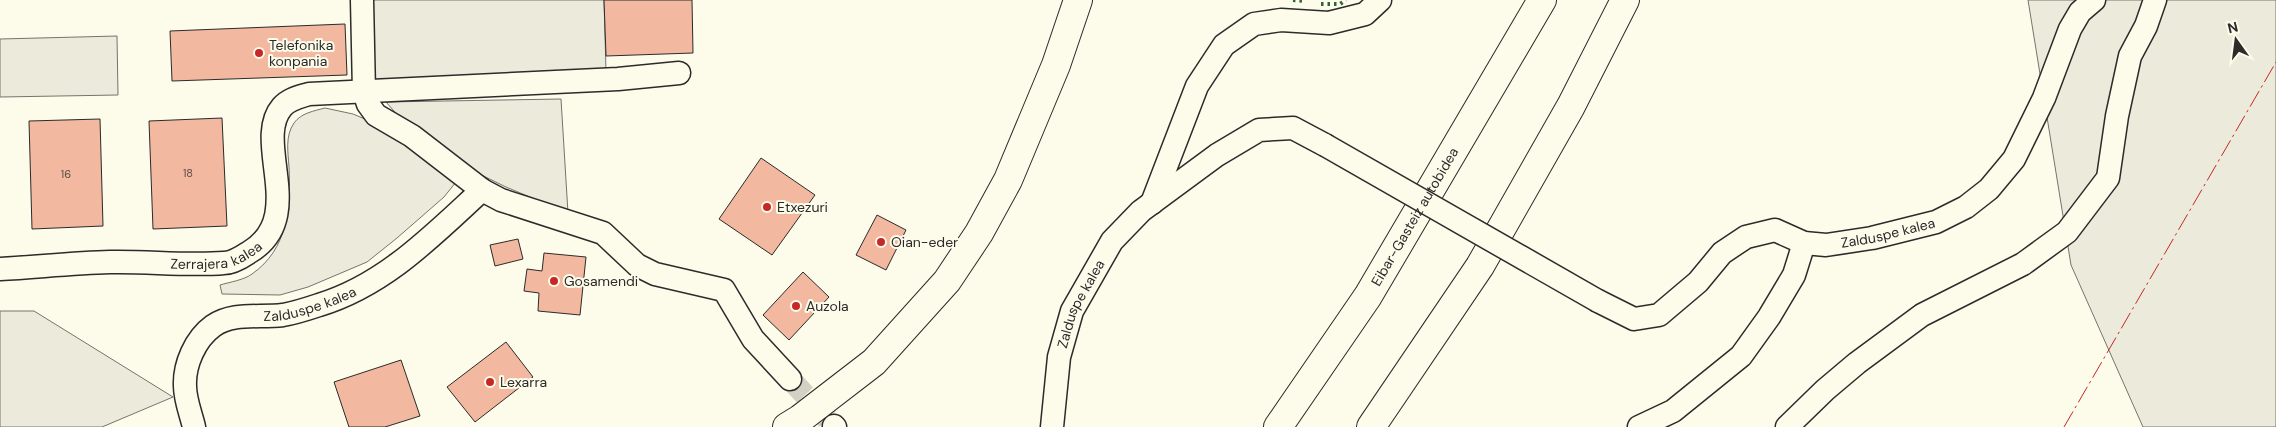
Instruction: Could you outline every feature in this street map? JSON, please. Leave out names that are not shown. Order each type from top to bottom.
[{"type":"main road","points":[[787,427],[874,362],[948,281],[979,233],[1008,180],[1056,65],[1078,0]]},
{"type":"main road","name":"Eibar-Gasteiz autobidea","points":[[1278,427],[1368,296],[1542,0]]},
{"type":"main road","points":[[1371,427],[1480,266],[1571,106],[1624,0]]},
{"type":"street","points":[[362,0],[364,92],[368,104],[376,115],[412,136],[482,190],[501,200],[603,233],[637,265],[655,274],[724,290],[753,339],[790,379]]},
{"type":"street","points":[[1152,202],[1197,86],[1224,45],[1254,24],[1281,20],[1329,23],[1365,14],[1380,0]]},
{"type":"street","name":"Zalduspe kalea","points":[[1052,427],[1059,357],[1072,310],[1112,240],[1152,202],[1217,155],[1259,130],[1293,128],[1598,301],[1634,319],[1659,315],[1698,282],[1722,253],[1746,237],[1775,230],[1804,243],[1826,245],[1872,238],[1936,222],[1966,207],[1989,190],[2014,159],[2044,98],[2070,29],[2080,12],[2094,0]]},
{"type":"street","points":[[1787,427],[1856,363],[1922,315],[2023,264],[2067,232],[2108,178],[2117,116],[2130,56],[2146,26],[2155,0]]},
{"type":"street","points":[[364,92],[618,79],[679,73]]},
{"type":"street","name":"Zerrajera kalea","points":[[0,269],[111,262],[226,263],[249,253],[266,238],[276,220],[278,197],[274,132],[276,118],[282,108],[292,99],[309,94],[364,92]]},
{"type":"street","name":"Zalduspe kalea","points":[[194,427],[185,386],[187,369],[199,340],[213,326],[236,317],[283,315],[322,304],[378,279],[409,257],[482,190]]},
{"type":"street","points":[[1639,427],[1673,411],[1741,356],[1769,317],[1794,275],[1804,243]]},
{"type":"shaded area","points":[[372,0],[604,0],[606,71],[372,84]]},
{"type":"shaded area","points":[[2028,0],[2276,0],[2276,427],[2143,427],[2071,265]]},
{"type":"shaded area","points":[[117,36],[118,95],[0,97],[0,39]]},
{"type":"shaded area","points":[[561,99],[568,213],[506,187],[459,164],[401,119],[386,102]]},
{"type":"shaded area","points":[[325,108],[353,114],[379,125],[456,182],[444,197],[367,262],[308,287],[280,295],[222,294],[220,285],[252,274],[264,264],[280,240],[288,212],[289,133],[294,123],[304,115]]},
{"type":"shaded area","points":[[0,311],[34,311],[173,397],[102,427],[0,427]]},
{"type":"building","points":[[604,0],[692,0],[693,53],[606,56]]},
{"type":"building","name":"Telefonika konpania","points":[[345,24],[347,75],[172,81],[170,31]]},
{"type":"building","points":[[222,118],[227,226],[153,229],[149,121]]},
{"type":"building","points":[[100,119],[103,226],[32,229],[29,121]]},
{"type":"building","name":"Etxezuri","points":[[761,158],[815,195],[772,255],[719,219]]},
{"type":"building","name":"Oian-eder","points":[[877,215],[906,230],[886,270],[856,255]]},
{"type":"building","points":[[518,239],[523,259],[495,266],[490,245]]},
{"type":"building","name":"Gosamendi","points":[[544,253],[586,257],[580,315],[538,311],[539,293],[524,291],[527,269],[542,271]]},
{"type":"building","name":"Auzola","points":[[803,272],[829,297],[789,340],[763,315]]},
{"type":"building","name":"Lexarra","points":[[506,342],[533,377],[475,422],[447,387]]},
{"type":"building","points":[[401,360],[420,416],[385,427],[349,427],[334,382]]},
{"type":"tunnel","points":[[790,379],[834,426]]},
{"type":"hedge","points":[[1293,0],[1305,1]]},
{"type":"hedge","points":[[1321,4],[1340,4],[1346,0]]},
{"type":"power","points":[[2064,427],[2276,62]]},
{"type":"place","name":"Telefonika konpania","points":[[259,53]]},
{"type":"place","name":"Etxezuri","points":[[767,207]]},
{"type":"place","name":"Oian-eder","points":[[881,242]]},
{"type":"place","name":"Gosamendi","points":[[554,281]]},
{"type":"place","name":"Auzola","points":[[796,306]]},
{"type":"place","name":"Lexarra","points":[[490,382]]}]
